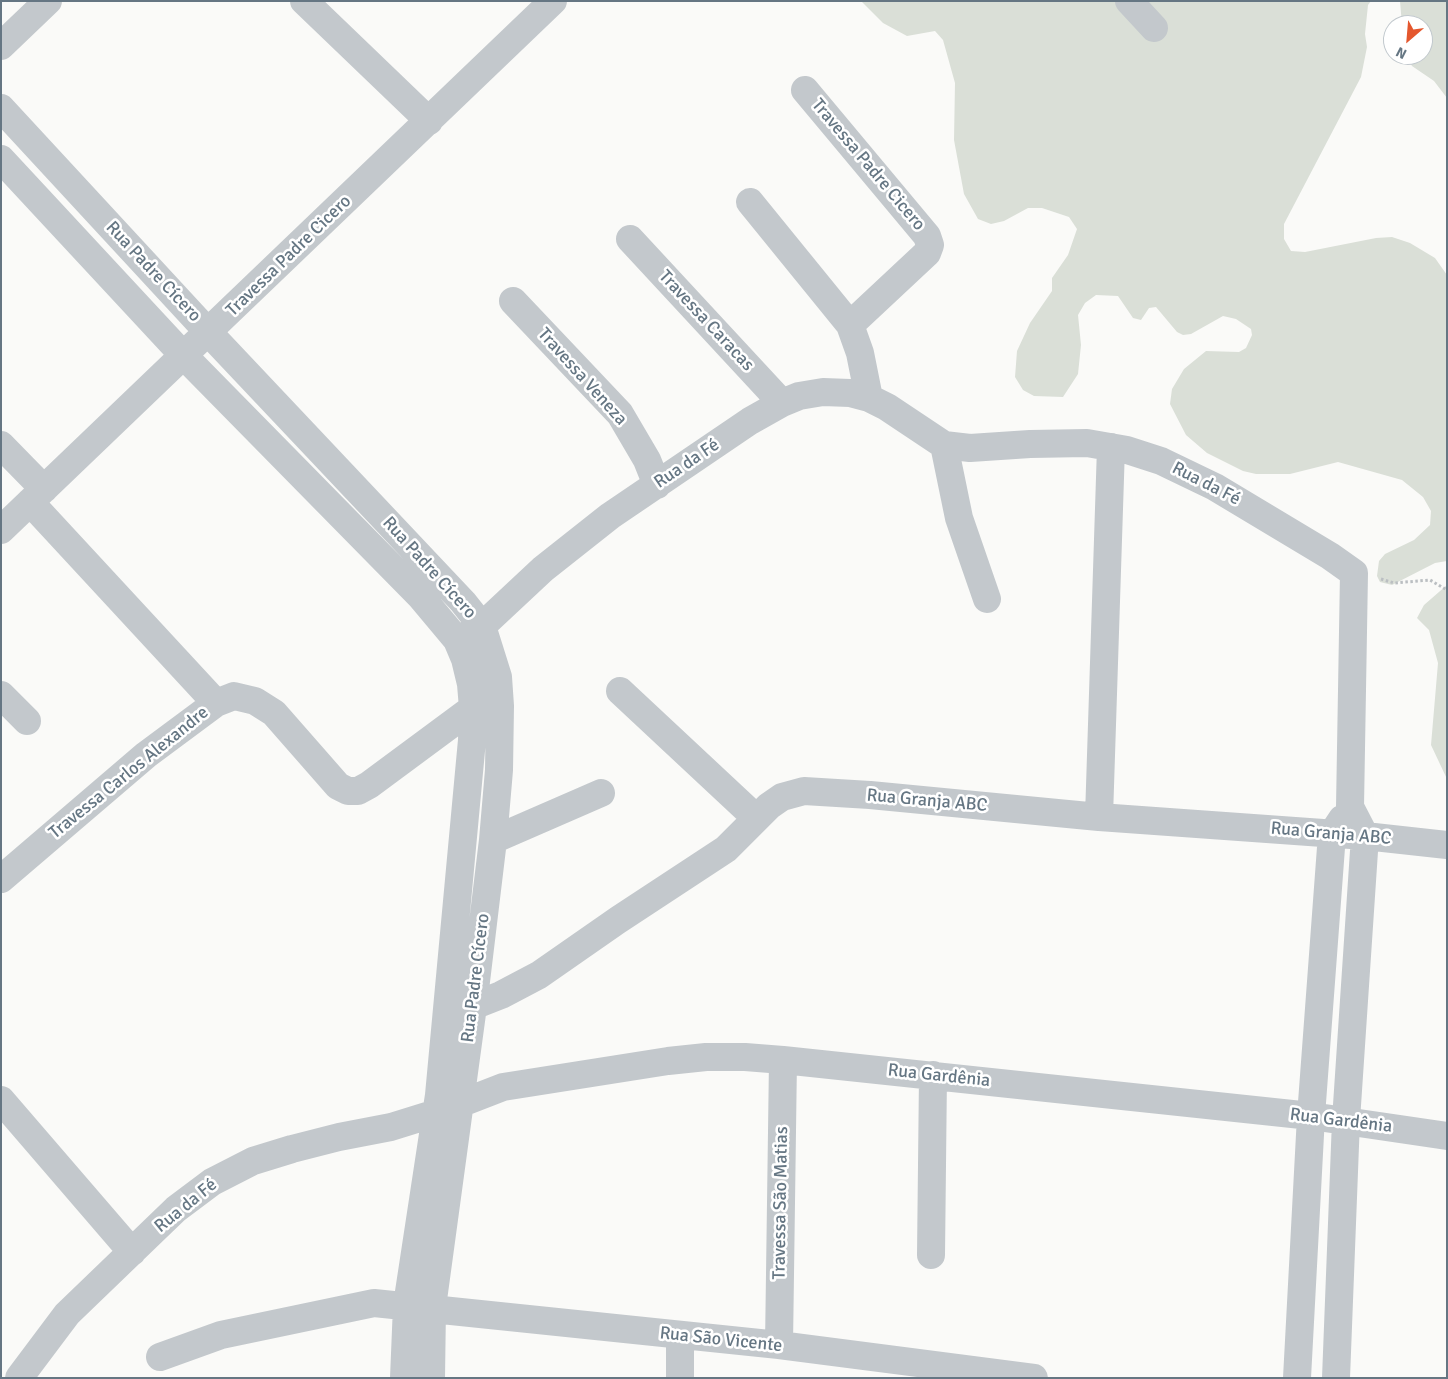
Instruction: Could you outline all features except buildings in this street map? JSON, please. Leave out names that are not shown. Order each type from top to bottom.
[{"type":"street","points":[[1,46],[48,1]]},
{"type":"street","points":[[304,1],[429,121]]},
{"type":"street","name":"Travessa Padre Cicero","points":[[1,530],[209,333],[553,1]]},
{"type":"street","points":[[1129,1],[1154,28]]},
{"type":"street","name":"Travessa Padre Cicero","points":[[805,90],[930,242],[927,254],[850,325]]},
{"type":"street","name":"Rua Padre Cícero","points":[[1,108],[209,333],[456,595],[482,626],[498,677],[500,706],[499,770],[494,840],[473,1006],[448,1109],[419,1306],[404,1378]]},
{"type":"street","name":"Rua Padre Cícero","points":[[1,159],[184,356],[421,597],[457,640],[467,666],[473,708],[472,740],[448,1006],[448,1109]]},
{"type":"street","points":[[750,202],[850,325],[860,353],[869,398]]},
{"type":"street","name":"Travessa Caracas","points":[[630,238],[782,403]]},
{"type":"street","name":"Travessa Veneza","points":[[513,301],[620,414],[648,460],[657,485]]},
{"type":"street","name":"Rua da Fé","points":[[457,640],[482,626],[543,569],[610,516],[750,421],[799,396],[823,392],[850,392],[869,398],[908,420],[944,445],[970,448],[1088,443],[1111,446],[1161,461],[1215,487],[1354,572]]},
{"type":"street","points":[[1,445],[37,496],[216,703]]},
{"type":"street","points":[[944,445],[959,518],[987,599]]},
{"type":"street","points":[[1099,817],[1111,446]]},
{"type":"street","points":[[1336,1378],[1346,1120],[1365,836],[1350,808],[1354,572]]},
{"type":"street","points":[[620,691],[756,818]]},
{"type":"street","points":[[1,695],[26,721]]},
{"type":"street","name":"Travessa Carlos Alexandre","points":[[1,879],[146,755],[216,703],[234,696],[255,701],[274,713],[338,786],[348,791],[358,791],[369,785],[473,708]]},
{"type":"street","name":"Rua Granja ABC","points":[[473,1006],[502,995],[539,975],[726,849],[769,806],[782,797],[804,791],[870,795],[1099,817],[1365,836],[1447,845]]},
{"type":"street","points":[[494,840],[601,793]]},
{"type":"street","points":[[1297,1378],[1311,1116],[1332,834],[1350,808]]},
{"type":"street","name":"Rua Gardênia","points":[[448,1109],[503,1087],[668,1061],[706,1057],[783,1060],[933,1075],[1346,1120],[1447,1136]]},
{"type":"street","name":"Travessa São Matias","points":[[780,1346],[783,1060]]},
{"type":"street","points":[[931,1255],[933,1075]]},
{"type":"street","points":[[1,1100],[132,1252]]},
{"type":"street","name":"Rua da Fé","points":[[19,1378],[67,1314],[176,1209],[212,1182],[253,1161],[339,1137],[391,1127],[448,1109]]},
{"type":"street","name":"Rua São Vicente","points":[[160,1357],[221,1335],[374,1303],[419,1306],[780,1346],[864,1367],[1019,1377]]},
{"type":"street","name":"Rua Padre Cícero","points":[[419,1306],[431,1378]]},
{"type":"street","points":[[680,1335],[680,1378]]},
{"type":"path","points":[[1354,572],[1394,583],[1430,580],[1447,590]]},
{"type":"shaded area","points":[[861,1],[1371,1],[1368,5],[1365,34],[1367,47],[1361,77],[1284,224],[1284,239],[1291,251],[1305,252],[1376,238],[1392,237],[1410,243],[1435,258],[1447,275],[1447,561],[1435,563],[1392,585],[1380,582],[1377,576],[1379,561],[1385,554],[1414,540],[1430,525],[1431,511],[1423,497],[1402,480],[1338,462],[1290,474],[1256,474],[1243,471],[1207,453],[1186,435],[1170,404],[1172,389],[1184,369],[1206,351],[1239,352],[1246,348],[1252,335],[1251,329],[1236,319],[1223,316],[1191,334],[1183,335],[1177,332],[1156,307],[1149,308],[1141,320],[1133,318],[1118,296],[1096,295],[1085,303],[1078,315],[1081,345],[1078,374],[1063,397],[1034,396],[1023,390],[1015,377],[1017,351],[1030,323],[1052,291],[1052,278],[1068,255],[1077,229],[1069,217],[1042,208],[1028,208],[1004,221],[991,224],[978,219],[964,194],[954,140],[955,83],[943,40],[935,31],[907,36],[883,23]]},
{"type":"shaded area","points":[[1400,1],[1447,1],[1447,98],[1434,81],[1411,65],[1433,65],[1433,15],[1401,15]]},
{"type":"shaded area","points":[[1447,585],[1447,779],[1431,745],[1438,663],[1429,630],[1417,618],[1424,605]]}]
